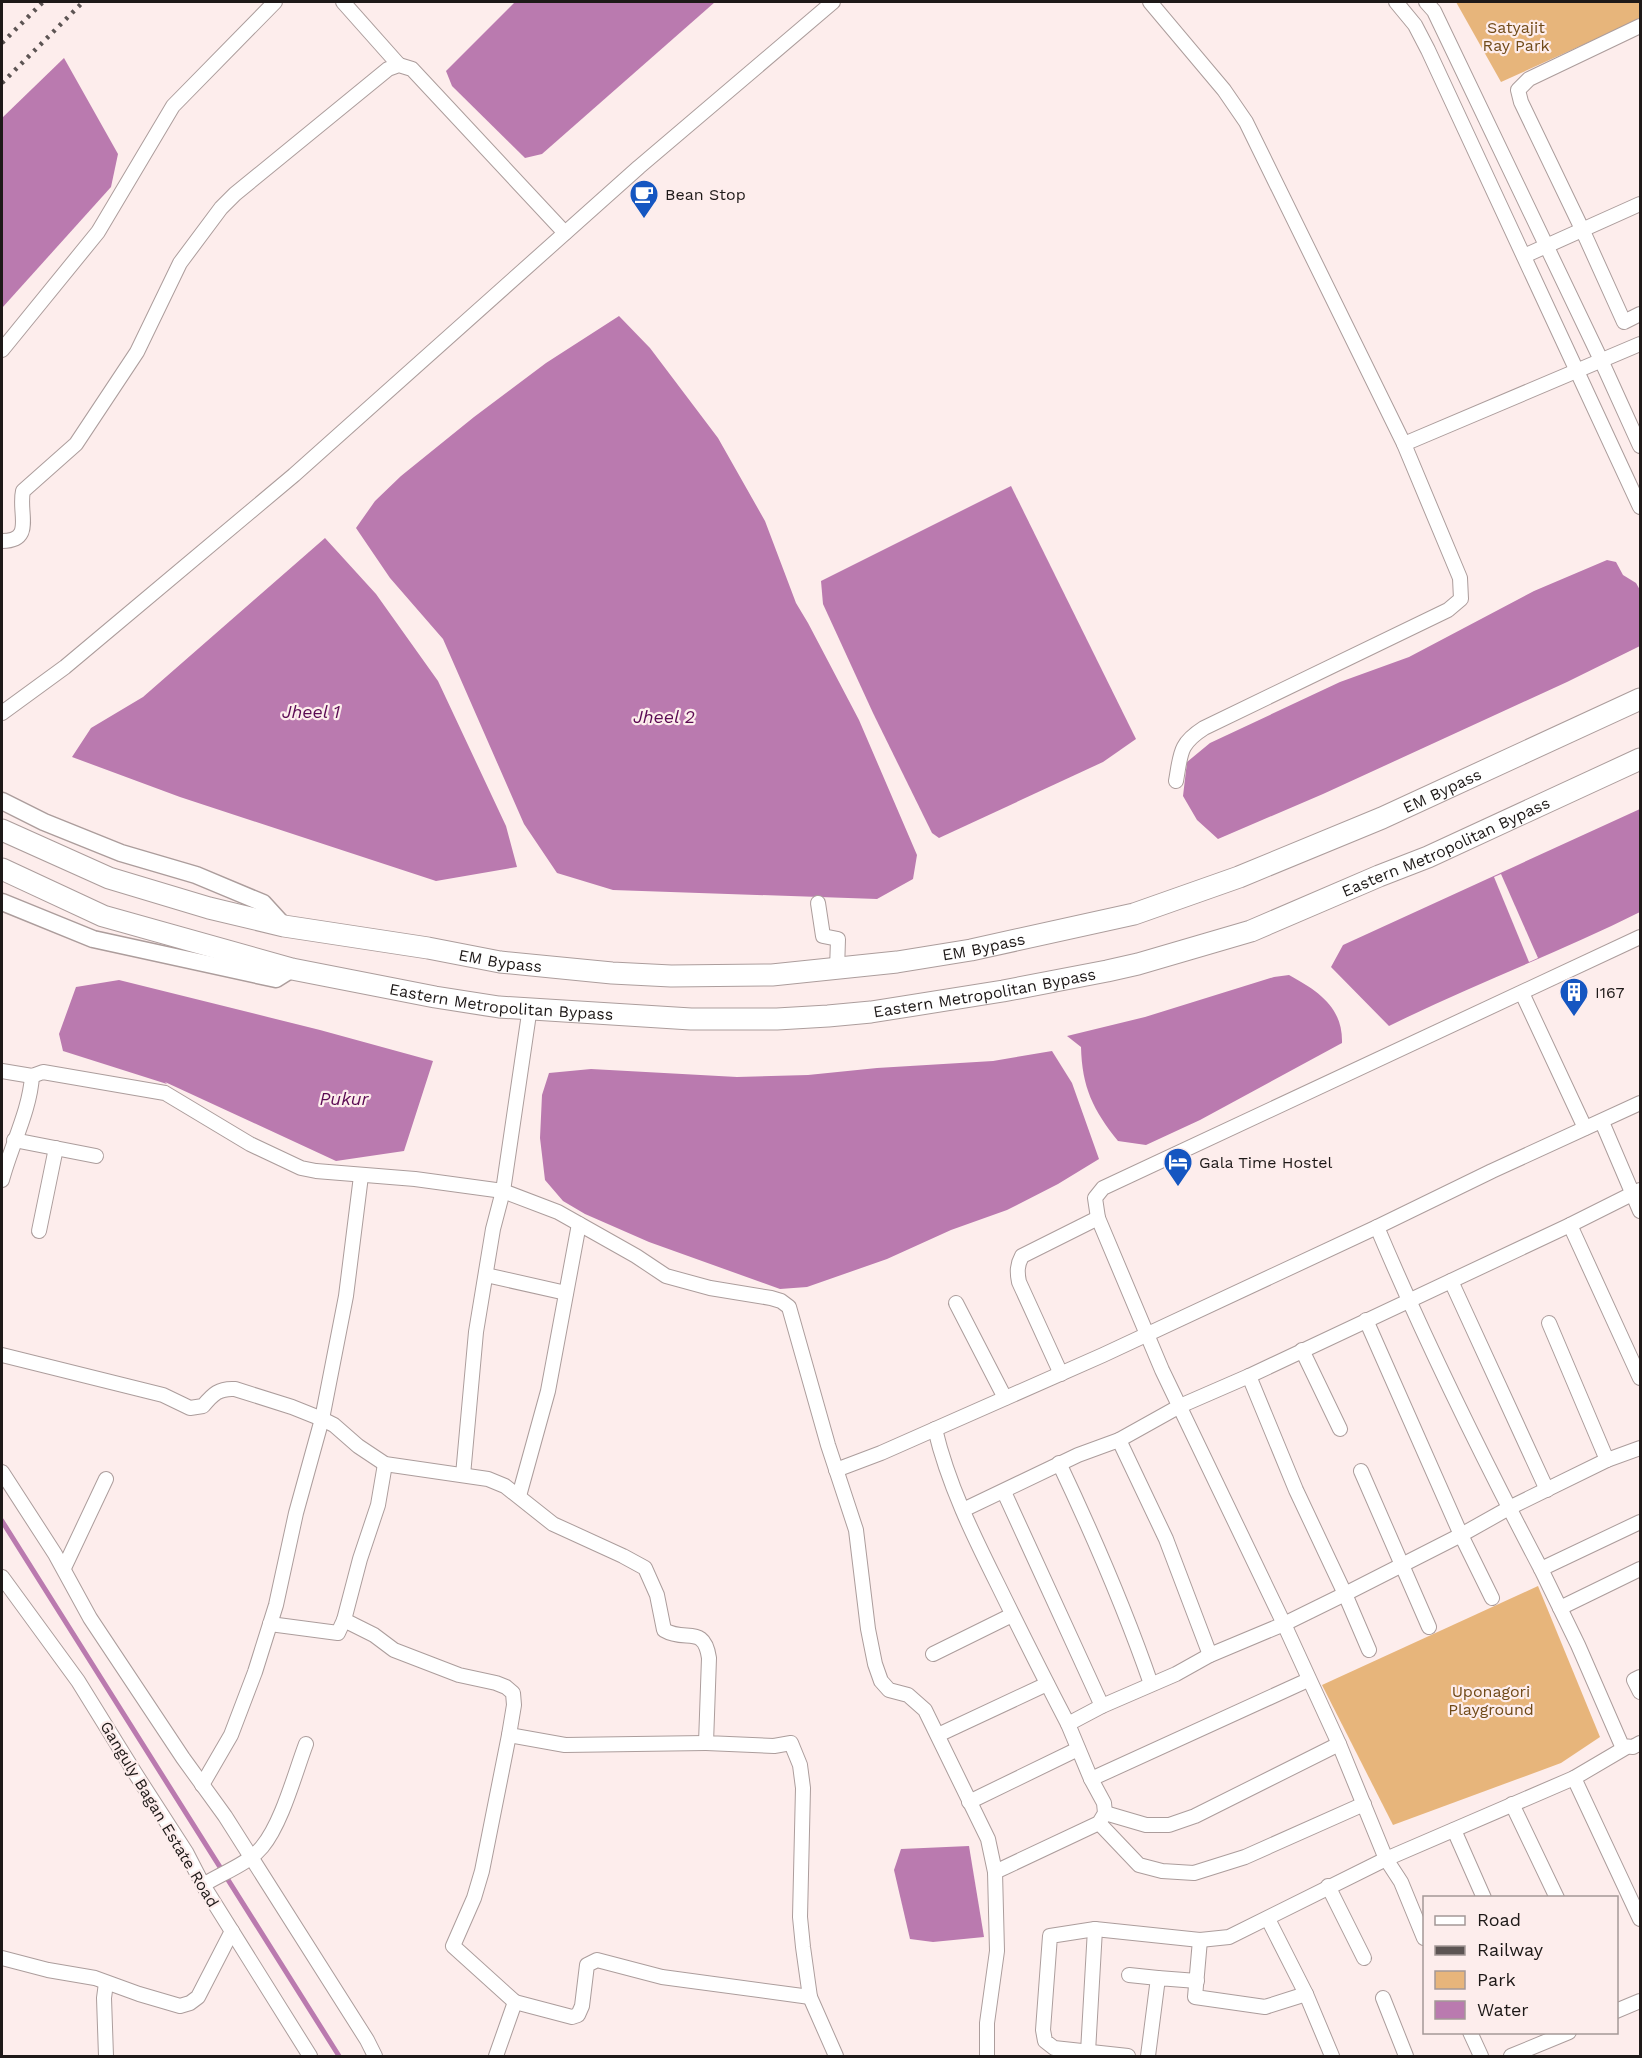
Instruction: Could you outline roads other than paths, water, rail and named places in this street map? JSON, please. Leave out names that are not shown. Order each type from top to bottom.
[{"type":"main road","name":"EM Bypass","points":[[2,830],[109,878],[209,908],[284,926],[428,948],[500,962],[612,973],[671,976],[772,975],[897,962],[1003,944],[1134,914],[1239,877],[1382,818],[1641,699]]},
{"type":"main road","name":"Eastern Metropolitan Bypass","points":[[2,869],[103,916],[292,969],[435,997],[499,1007],[530,1007],[557,1011],[691,1019],[828,1016],[871,1012],[1003,991],[1138,964],[1251,931],[1439,853],[1641,759]]},
{"type":"street","points":[[2,350],[98,232],[173,106],[275,2]]},
{"type":"street","points":[[343,2],[399,65],[412,69],[565,232]]},
{"type":"street","points":[[2,713],[65,668],[294,475],[565,232],[833,2]]},
{"type":"street","points":[[1150,2],[1224,90],[1246,122],[1404,444],[1460,578],[1461,599],[1448,610],[1204,728],[1191,737],[1183,747],[1176,781]]},
{"type":"street","points":[[1396,2],[1415,25],[1453,102],[1576,370],[1639,500]]},
{"type":"street","points":[[1426,2],[1434,11],[1641,446]]},
{"type":"street","points":[[1641,26],[1529,79],[1518,90],[1521,102],[1624,322],[1641,314]]},
{"type":"street","points":[[2,541],[12,541],[20,536],[24,525],[21,501],[23,491],[76,444],[137,352],[180,263],[221,208],[235,194],[388,69],[399,65]]},
{"type":"street","points":[[1453,102],[1472,94]]},
{"type":"street","points":[[1524,256],[1641,204]]},
{"type":"street","points":[[1404,444],[1641,344]]},
{"type":"street","points":[[2,801],[44,822],[121,853],[196,876],[263,903],[284,926]]},
{"type":"street","points":[[2,902],[93,939],[276,979],[292,969]]},
{"type":"street","points":[[818,903],[823,936],[838,939],[837,969]]},
{"type":"street","points":[[1423,1933],[1401,1882],[1386,1859],[1339,1744],[1284,1623],[1147,1334],[1098,1218],[1095,1198],[1102,1188],[1641,937]]},
{"type":"street","points":[[1522,993],[1585,1128]]},
{"type":"street","points":[[463,1475],[476,1332],[493,1229],[503,1191],[530,1007]]},
{"type":"street","points":[[2,1071],[32,1076],[43,1072],[165,1093],[250,1144],[301,1168],[362,1176],[415,1179],[503,1191],[558,1212],[636,1256],[666,1276],[710,1288],[771,1298],[789,1307],[836,1470],[856,1530],[874,1664],[881,1681],[889,1690],[908,1695],[925,1710],[988,1839],[995,1872],[997,1951],[987,2024],[987,2056]]},
{"type":"street","points":[[2,1180],[31,1094],[32,1076]]},
{"type":"street","points":[[836,1470],[881,1453],[1061,1374],[1641,1103]]},
{"type":"street","points":[[1602,1122],[1636,1192],[1641,1211]]},
{"type":"street","points":[[14,1140],[96,1156]]},
{"type":"street","points":[[39,1231],[56,1148]]},
{"type":"street","points":[[202,1785],[231,1735],[255,1672],[276,1605],[296,1514],[322,1419],[346,1296],[362,1176]]},
{"type":"street","points":[[963,1510],[1004,1492],[1059,1463],[1119,1440],[1180,1406],[1249,1376],[1636,1192]]},
{"type":"street","points":[[1061,1374],[1019,1282],[1019,1262],[1022,1256],[1098,1218]]},
{"type":"street","points":[[519,1497],[548,1391],[579,1224]]},
{"type":"street","points":[[1570,1225],[1641,1378]]},
{"type":"street","points":[[1377,1227],[1408,1300],[1560,1608],[1619,1741],[1625,1748]]},
{"type":"street","points":[[486,1275],[566,1293]]},
{"type":"street","points":[[1450,1281],[1547,1490]]},
{"type":"street","points":[[956,1303],[1005,1398]]},
{"type":"street","points":[[1366,1320],[1461,1535],[1492,1598]]},
{"type":"street","points":[[1549,1323],[1607,1460]]},
{"type":"street","points":[[1302,1350],[1340,1429]]},
{"type":"street","points":[[2,1354],[164,1395],[190,1408],[203,1406],[216,1392],[235,1389],[322,1419],[334,1425],[358,1446],[385,1464],[463,1475],[497,1482],[505,1486],[553,1524],[645,1568],[657,1595],[664,1630],[672,1635],[699,1637],[707,1644],[710,1658],[706,1743]]},
{"type":"street","points":[[1249,1376],[1296,1490],[1369,1650]]},
{"type":"street","points":[[935,1429],[943,1459],[975,1540],[1068,1724],[1091,1779],[1104,1803],[1102,1818],[1139,1865],[1162,1871],[1194,1873],[1245,1857],[1364,1804]]},
{"type":"street","points":[[1119,1440],[1166,1539],[1210,1655]]},
{"type":"street","points":[[1068,1724],[1102,1706],[1176,1674],[1210,1655],[1345,1594],[1509,1508],[1607,1460],[1641,1448]]},
{"type":"street","points":[[1059,1463],[1091,1532],[1138,1646],[1151,1684]]},
{"type":"street","points":[[270,1624],[338,1633],[344,1620],[360,1559],[378,1505],[385,1464]]},
{"type":"street","points":[[1361,1471],[1429,1627]]},
{"type":"street","points":[[2,1472],[64,1568],[90,1618],[251,1857],[375,2056]]},
{"type":"street","points":[[64,1568],[106,1479]]},
{"type":"street","points":[[1004,1492],[1102,1706]]},
{"type":"street","points":[[1541,1569],[1641,1522]]},
{"type":"street","points":[[1560,1608],[1641,1569]]},
{"type":"street","name":"Ganguly Bagan Estate Road","points":[[2,1577],[78,1681],[207,1882],[232,1931],[310,2056]]},
{"type":"street","points":[[933,1653],[1012,1615]]},
{"type":"street","points":[[344,1620],[374,1635],[394,1650],[459,1675],[506,1687],[513,1693],[514,1704],[509,1735],[482,1871],[474,1898],[453,1946],[515,2002],[572,2017],[578,2015],[582,2006],[587,1965],[597,1960],[663,1977],[810,1997]]},
{"type":"street","points":[[1641,1677],[1634,1680],[1641,1692]]},
{"type":"street","points":[[1091,1779],[1308,1680]]},
{"type":"street","points":[[938,1735],[1047,1684]]},
{"type":"street","points":[[509,1735],[565,1745],[706,1743],[774,1746],[791,1743],[800,1765],[803,1788],[800,1917],[810,1997],[836,2056]]},
{"type":"street","points":[[1041,2056],[1044,2041],[1050,1936],[1095,1929],[1200,1940],[1229,1937],[1268,1919],[1328,1886],[1574,1778],[1625,1748],[1641,1743]]},
{"type":"street","points":[[207,1882],[251,1857],[262,1847],[276,1824],[306,1744]]},
{"type":"street","points":[[995,1872],[1102,1818],[1146,1825],[1169,1825],[1195,1816],[1339,1744]]},
{"type":"street","points":[[969,1802],[1078,1749]]},
{"type":"street","points":[[1574,1778],[1641,1919]]},
{"type":"street","points":[[1512,1804],[1556,1896]]},
{"type":"street","points":[[1454,1830],[1483,1896]]},
{"type":"street","points":[[1328,1886],[1364,1958]]},
{"type":"street","points":[[1268,1919],[1306,1994],[1332,2056]]},
{"type":"street","points":[[1088,2052],[1095,1929]]},
{"type":"street","points":[[2,1958],[48,1970],[95,1978],[180,2007],[190,2004],[198,1997],[232,1931]]},
{"type":"street","points":[[1200,1940],[1195,1997],[1265,2007],[1306,1994]]},
{"type":"street","points":[[1129,1975],[1197,1981]]},
{"type":"street","points":[[1148,2056],[1158,1978]]},
{"type":"street","points":[[106,1983],[104,1998],[106,2056]]},
{"type":"street","points":[[1383,1998],[1406,2056]]},
{"type":"street","points":[[1618,2011],[1641,2001]]},
{"type":"street","points":[[496,2056],[515,2002]]},
{"type":"street","points":[[1471,2034],[1481,2056]]},
{"type":"street","points":[[1511,2056],[1553,2036]]},
{"type":"street","points":[[1044,2041],[1054,2048],[1128,2056]]},
{"type":"water","points":[[515,2],[715,2],[542,154],[525,158],[452,86],[446,71]]},
{"type":"water","points":[[64,58],[118,154],[111,187],[2,308],[2,118]]},
{"type":"water","name":"Jheel 2","points":[[619,316],[650,348],[718,438],[765,521],[796,603],[859,720],[917,855],[913,879],[877,899],[613,890],[557,873],[524,824],[443,639],[390,578],[356,528],[375,501],[401,476],[474,417],[546,363]]},
{"type":"water","points":[[1011,486],[1136,739],[1103,762],[939,838],[932,833],[873,713],[823,604],[821,581]]},
{"type":"water","name":"Jheel 1","points":[[325,538],[376,594],[438,681],[506,826],[517,867],[436,881],[180,797],[72,757],[91,728],[143,697]]},
{"type":"water","points":[[1607,560],[1616,562],[1623,575],[1636,583],[1640,590],[1640,646],[1323,794],[1218,839],[1197,820],[1183,796],[1187,762],[1210,743],[1340,682],[1409,657],[1534,591]]},
{"type":"water","points":[[1640,809],[1640,912],[1389,1026],[1331,967],[1343,945]]},
{"type":"water","points":[[1289,975],[1310,987],[1327,1002],[1338,1019],[1342,1043],[1200,1120],[1146,1145],[1118,1141],[1102,1119],[1091,1097],[1084,1074],[1081,1047],[1067,1036],[1145,1017],[1274,977]]},
{"type":"water","name":"Pukur","points":[[119,980],[433,1061],[404,1151],[336,1161],[165,1082],[167,1084],[63,1051],[59,1034],[76,987]]},
{"type":"water","points":[[1052,1051],[1072,1083],[1099,1159],[1058,1184],[1007,1210],[951,1230],[887,1259],[807,1287],[780,1289],[649,1242],[585,1214],[563,1201],[545,1180],[540,1138],[542,1095],[549,1073],[591,1069],[737,1077],[808,1075],[993,1061]]},
{"type":"water","points":[[969,1846],[984,1937],[933,1942],[910,1939],[894,1870],[901,1849]]},
{"type":"waterway","points":[[2,1521],[339,2056]]},
{"type":"railway","points":[[2,43],[43,2]]},
{"type":"railway","points":[[2,83],[83,2]]},
{"type":"place","name":"Bean Stop","points":[[644,220]]},
{"type":"place","name":"I167","points":[[1574,1018]]},
{"type":"place","name":"Gala Time Hostel","points":[[1178,1188]]},
{"type":"park label","name":"Satyajit Ray Park","points":[[1516,36]]},
{"type":"park label","name":"Uponagori Playground","points":[[1491,1700]]}]
